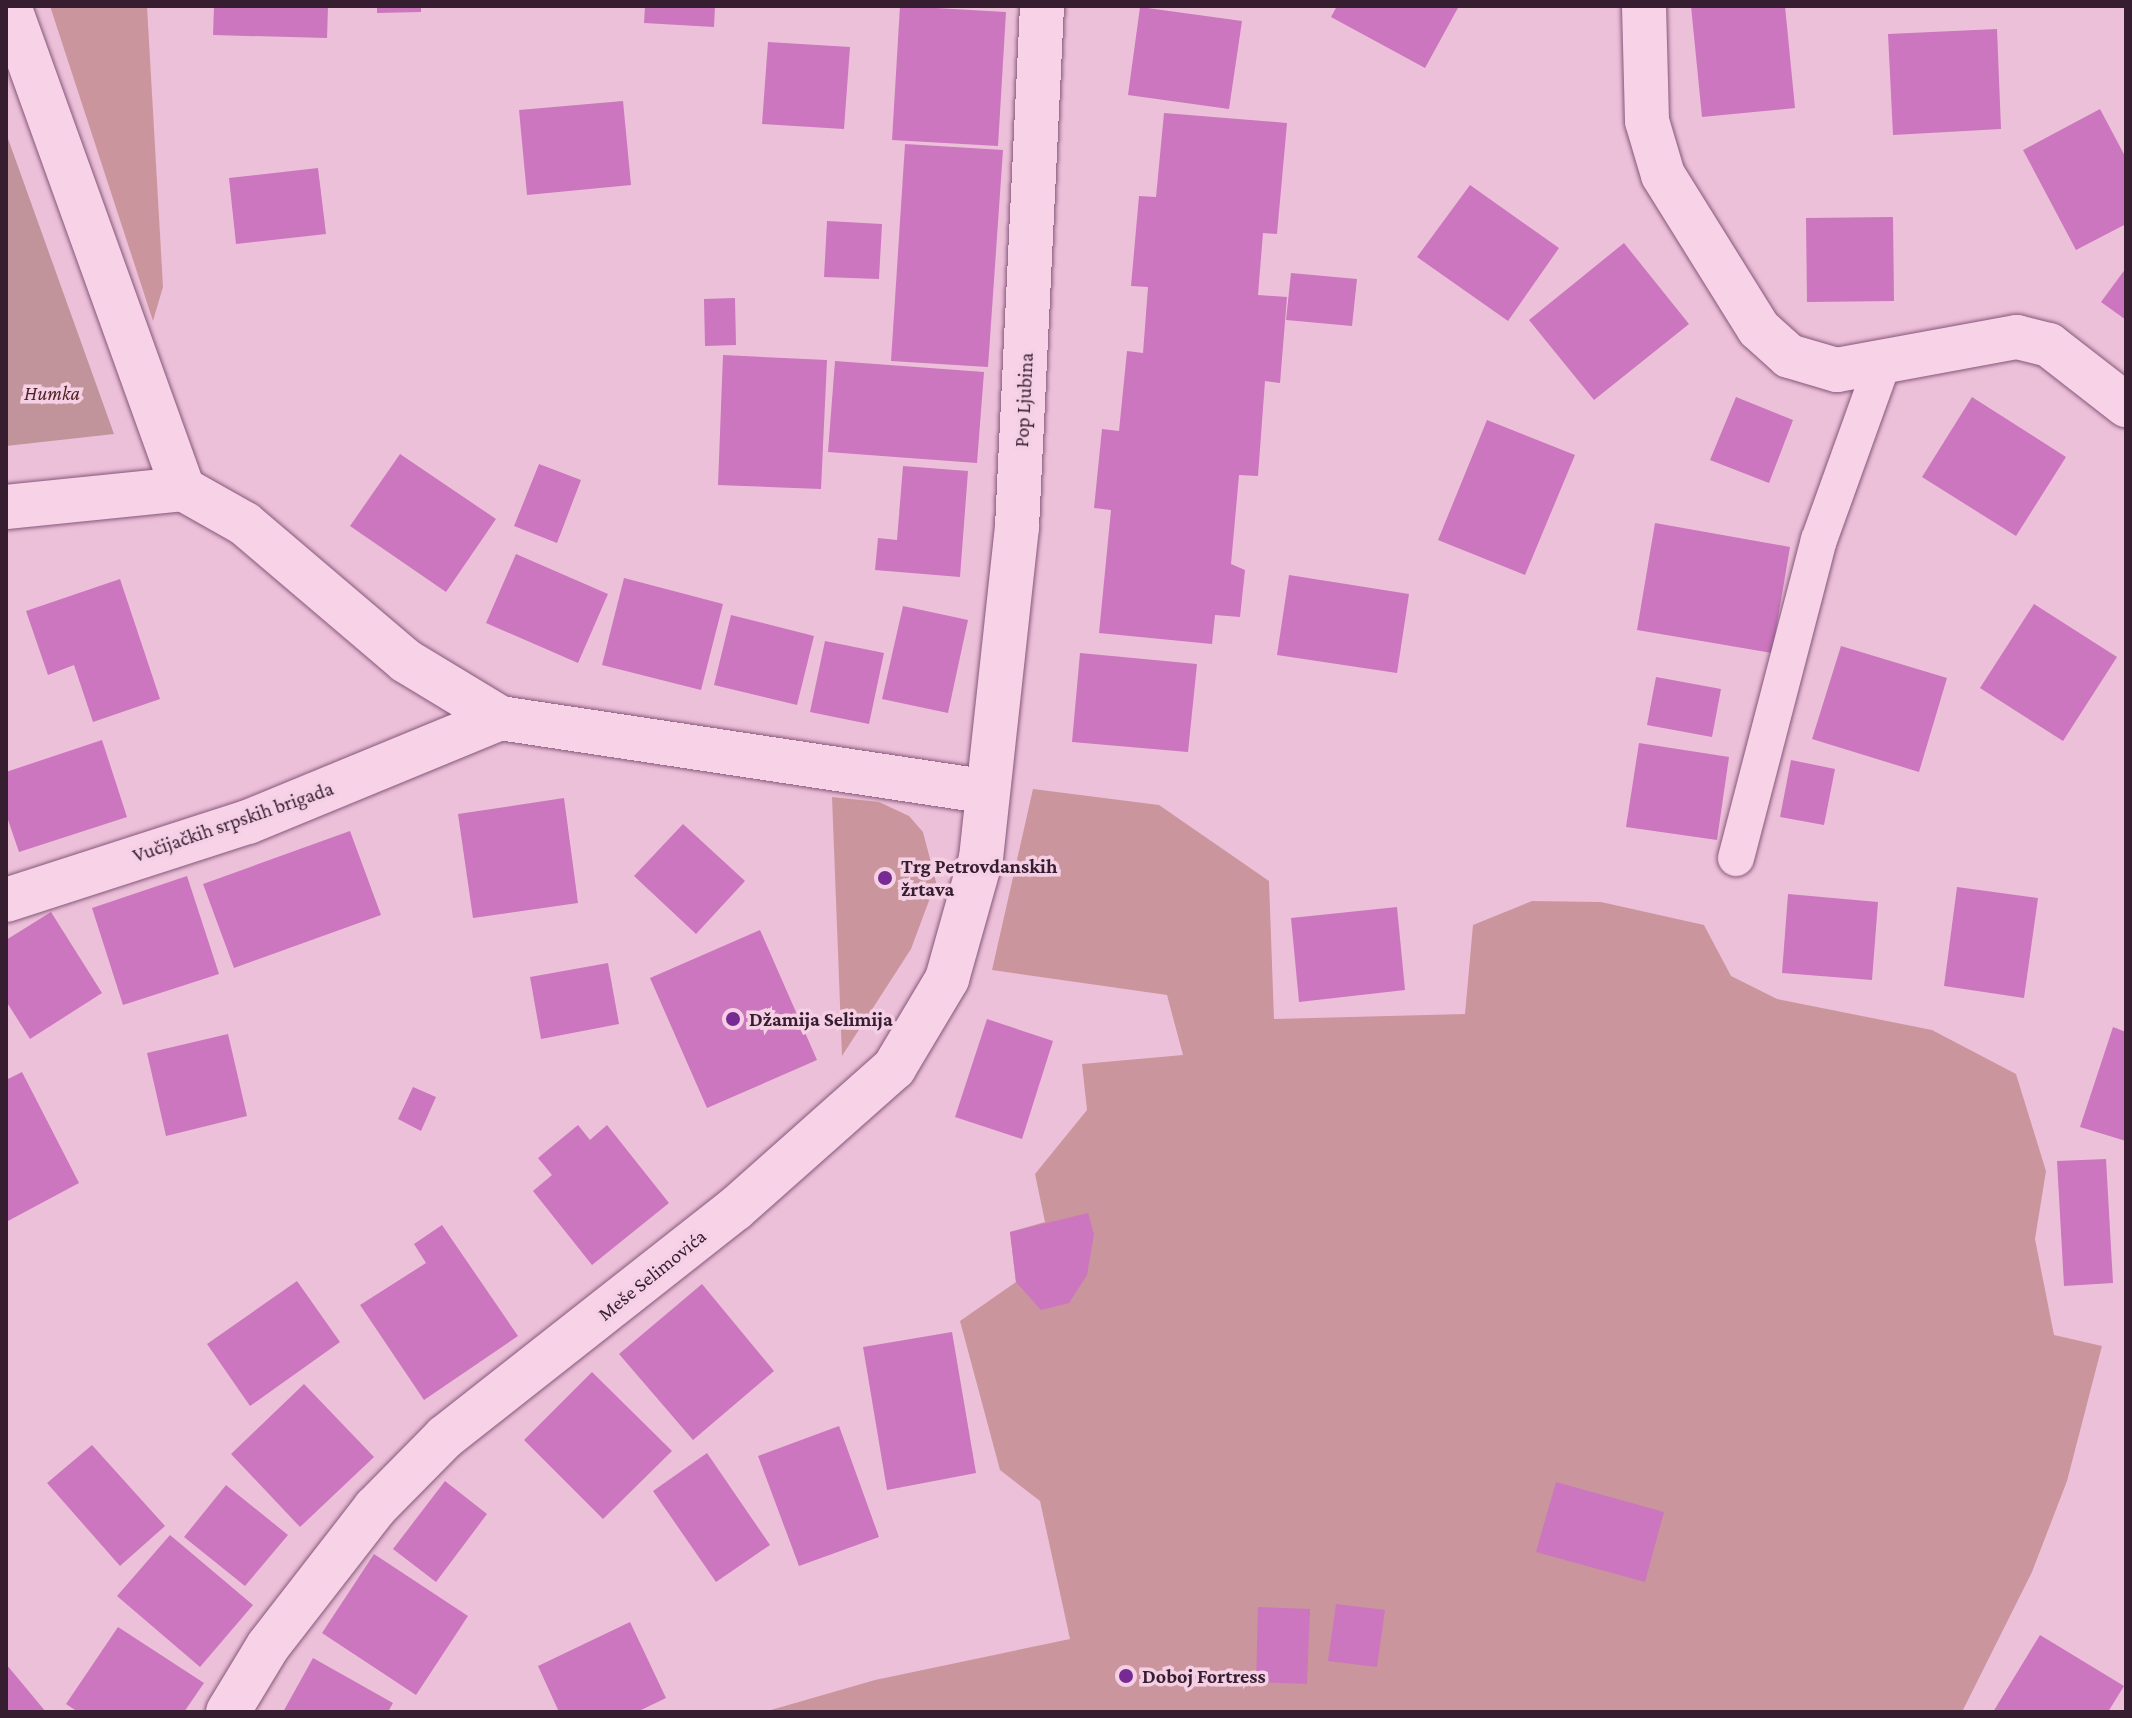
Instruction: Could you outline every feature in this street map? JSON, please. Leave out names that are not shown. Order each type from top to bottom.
[{"type":"street","points":[[9,6],[183,489]]},
{"type":"street","name":"Pop Ljubina","points":[[987,792],[1017,527],[1042,6]]},
{"type":"street","points":[[1644,6],[1647,121],[1663,175],[1691,228],[1759,329],[1789,356],[1837,370],[1882,365],[1942,346],[2017,337],[2049,345],[2126,405]]},
{"type":"street","points":[[6,507],[183,489],[245,524],[406,661],[500,718],[987,792]]},
{"type":"street","name":"Vučijačkih srpskih brigada","points":[[6,900],[248,822],[500,718]]},
{"type":"street","name":"Meše Selimovića","points":[[228,1712],[268,1646],[375,1508],[445,1437],[735,1209],[894,1068],[947,979],[981,858],[987,792]]},
{"type":"lane","points":[[1736,858],[1819,540],[1882,365]]},
{"type":"shaded area","points":[[50,6],[147,6],[163,287],[153,321]]},
{"type":"shaded area","points":[[1033,789],[1159,805],[1269,881],[1274,1019],[1465,1014],[1473,925],[1532,901],[1601,902],[1704,925],[1731,976],[1777,999],[1932,1030],[2016,1074],[2046,1171],[2035,1239],[2054,1335],[2102,1346],[2067,1481],[2032,1572],[1962,1712],[764,1712],[875,1680],[1070,1639],[1040,1501],[1000,1470],[960,1321],[1016,1282],[1010,1232],[1045,1222],[1035,1174],[1087,1110],[1082,1064],[1183,1055],[1167,995],[992,970]]},
{"type":"shaded area","points":[[832,797],[879,802],[909,816],[923,832],[936,882],[911,949],[842,1056]]},
{"type":"green space","name":"Humka","points":[[6,133],[114,434],[6,446]]},
{"type":"building","points":[[214,6],[328,6],[327,38],[213,35]]},
{"type":"building","points":[[377,6],[421,6],[421,12],[377,13]]},
{"type":"building","points":[[645,6],[715,6],[714,27],[644,23]]},
{"type":"building","points":[[900,6],[1006,12],[998,146],[892,140]]},
{"type":"building","points":[[1337,6],[1459,6],[1425,68],[1331,17]]},
{"type":"building","points":[[1691,6],[1785,6],[1795,108],[1702,117]]},
{"type":"building","points":[[1140,7],[1242,21],[1229,109],[1128,95]]},
{"type":"building","points":[[1997,29],[2001,129],[1893,135],[1888,34]]},
{"type":"building","points":[[768,42],[850,47],[844,129],[762,124]]},
{"type":"building","points":[[623,101],[631,185],[527,195],[519,110]]},
{"type":"building","points":[[2100,109],[2126,158],[2126,224],[2076,250],[2023,150]]},
{"type":"building","points":[[1164,113],[1287,123],[1277,234],[1263,233],[1258,295],[1287,297],[1280,383],[1265,381],[1258,476],[1239,475],[1231,564],[1245,570],[1240,617],[1215,615],[1212,644],[1099,633],[1111,510],[1094,508],[1102,429],[1119,431],[1127,351],[1143,353],[1148,287],[1131,286],[1139,196],[1156,197]]},
{"type":"building","points":[[905,144],[1003,150],[988,367],[891,361]]},
{"type":"building","points":[[318,168],[326,234],[236,244],[229,178]]},
{"type":"building","points":[[1470,185],[1559,248],[1508,321],[1417,257]]},
{"type":"building","points":[[1893,217],[1894,301],[1807,302],[1806,218]]},
{"type":"building","points":[[827,221],[882,224],[879,279],[824,277]]},
{"type":"building","points":[[1624,243],[1689,324],[1594,400],[1529,320]]},
{"type":"building","points":[[2126,268],[2126,320],[2101,302]]},
{"type":"building","points":[[1291,273],[1357,279],[1352,326],[1286,320]]},
{"type":"building","points":[[735,298],[736,345],[705,346],[704,299]]},
{"type":"building","points":[[723,355],[827,360],[821,489],[718,485]]},
{"type":"building","points":[[835,361],[984,372],[977,463],[828,452]]},
{"type":"building","points":[[1736,397],[1793,420],[1769,483],[1710,460]]},
{"type":"building","points":[[1972,397],[2066,457],[2016,536],[1922,477]]},
{"type":"building","points":[[1487,420],[1575,455],[1525,575],[1438,540]]},
{"type":"building","points":[[400,454],[496,519],[446,592],[350,526]]},
{"type":"building","points":[[539,464],[581,480],[557,543],[514,526]]},
{"type":"building","points":[[903,466],[968,471],[960,577],[875,570],[878,538],[897,540]]},
{"type":"building","points":[[1655,523],[1790,547],[1772,653],[1637,630]]},
{"type":"building","points":[[516,554],[608,594],[578,663],[486,623]]},
{"type":"building","points":[[1289,575],[1409,594],[1397,673],[1277,655]]},
{"type":"building","points":[[624,578],[723,604],[701,690],[602,665]]},
{"type":"building","points":[[120,579],[160,699],[93,722],[74,665],[48,675],[26,611]]},
{"type":"building","points":[[2034,604],[2117,657],[2063,741],[1980,688]]},
{"type":"building","points":[[903,606],[968,620],[948,713],[882,699]]},
{"type":"building","points":[[731,615],[814,636],[797,705],[714,685]]},
{"type":"building","points":[[825,641],[884,653],[869,724],[810,712]]},
{"type":"building","points":[[1841,646],[1947,678],[1919,772],[1812,739]]},
{"type":"building","points":[[1080,653],[1197,664],[1188,752],[1072,742]]},
{"type":"building","points":[[1656,677],[1721,689],[1712,737],[1647,725]]},
{"type":"building","points":[[102,740],[127,817],[19,852],[6,814],[6,772]]},
{"type":"building","points":[[1639,743],[1729,757],[1717,840],[1626,827]]},
{"type":"building","points":[[1791,760],[1835,769],[1824,825],[1780,817]]},
{"type":"building","points":[[564,798],[578,903],[473,918],[458,814]]},
{"type":"building","points":[[683,824],[745,881],[696,934],[634,876]]},
{"type":"building","points":[[350,831],[381,915],[234,968],[203,884]]},
{"type":"building","points":[[187,876],[219,974],[123,1005],[92,908]]},
{"type":"building","points":[[1957,887],[2038,898],[2024,998],[1944,986]]},
{"type":"building","points":[[1788,894],[1878,902],[1872,980],[1782,973]]},
{"type":"building","points":[[1397,907],[1405,990],[1299,1002],[1291,918]]},
{"type":"building","points":[[51,912],[102,993],[30,1039],[6,1001],[6,940]]},
{"type":"building","name":"Džamija Selimija","points":[[760,930],[817,1060],[707,1108],[650,978]]},
{"type":"building","points":[[608,963],[619,1024],[541,1039],[530,977]]},
{"type":"building","points":[[987,1019],[1053,1041],[1022,1139],[955,1117]]},
{"type":"building","points":[[2113,1027],[2126,1032],[2126,1141],[2080,1127]]},
{"type":"building","points":[[228,1034],[247,1116],[166,1136],[147,1053]]},
{"type":"building","points":[[22,1072],[79,1183],[6,1222],[6,1080]]},
{"type":"building","points":[[413,1087],[436,1097],[421,1131],[398,1119]]},
{"type":"building","points":[[578,1125],[590,1140],[607,1125],[669,1203],[592,1265],[533,1191],[552,1175],[538,1158]]},
{"type":"building","points":[[2106,1159],[2113,1283],[2064,1286],[2057,1161]]},
{"type":"building","points":[[1088,1213],[1094,1234],[1087,1275],[1069,1303],[1041,1310],[1016,1282],[1010,1232]]},
{"type":"building","points":[[442,1225],[518,1336],[424,1400],[360,1305],[426,1263],[414,1244]]},
{"type":"building","points":[[297,1281],[340,1342],[250,1406],[207,1344]]},
{"type":"building","points":[[702,1284],[774,1371],[693,1440],[619,1354]]},
{"type":"building","points":[[952,1332],[976,1473],[887,1490],[863,1347]]},
{"type":"building","points":[[592,1372],[672,1451],[603,1519],[524,1440]]},
{"type":"building","points":[[304,1384],[374,1457],[300,1527],[231,1454]]},
{"type":"building","points":[[839,1426],[879,1537],[799,1566],[758,1456]]},
{"type":"building","points":[[92,1445],[165,1526],[120,1566],[47,1483]]},
{"type":"building","points":[[707,1453],[770,1545],[716,1582],[653,1491]]},
{"type":"building","points":[[445,1481],[487,1514],[436,1582],[393,1549]]},
{"type":"building","points":[[1556,1482],[1664,1512],[1645,1582],[1536,1552]]},
{"type":"building","points":[[226,1485],[288,1535],[245,1586],[184,1537]]},
{"type":"building","points":[[170,1535],[253,1605],[200,1667],[117,1596]]},
{"type":"building","points":[[374,1554],[468,1616],[416,1695],[322,1633]]},
{"type":"building","points":[[1336,1604],[1385,1610],[1377,1667],[1328,1661]]},
{"type":"building","points":[[1258,1607],[1310,1609],[1307,1684],[1256,1682]]},
{"type":"building","points":[[630,1622],[666,1698],[637,1712],[559,1712],[538,1666]]},
{"type":"building","points":[[118,1627],[204,1683],[184,1712],[78,1712],[66,1704]]},
{"type":"building","points":[[2040,1635],[2124,1686],[2108,1712],[1993,1712]]},
{"type":"building","points":[[313,1658],[393,1703],[388,1712],[283,1712]]},
{"type":"building","points":[[6,1664],[46,1712],[6,1712]]},
{"type":"place","name":"Trg Petrovdanskih žrtava","points":[[885,878]]},
{"type":"place","name":"Džamija Selimija","points":[[733,1019]]},
{"type":"place","name":"Doboj Fortress","points":[[1126,1676]]}]
